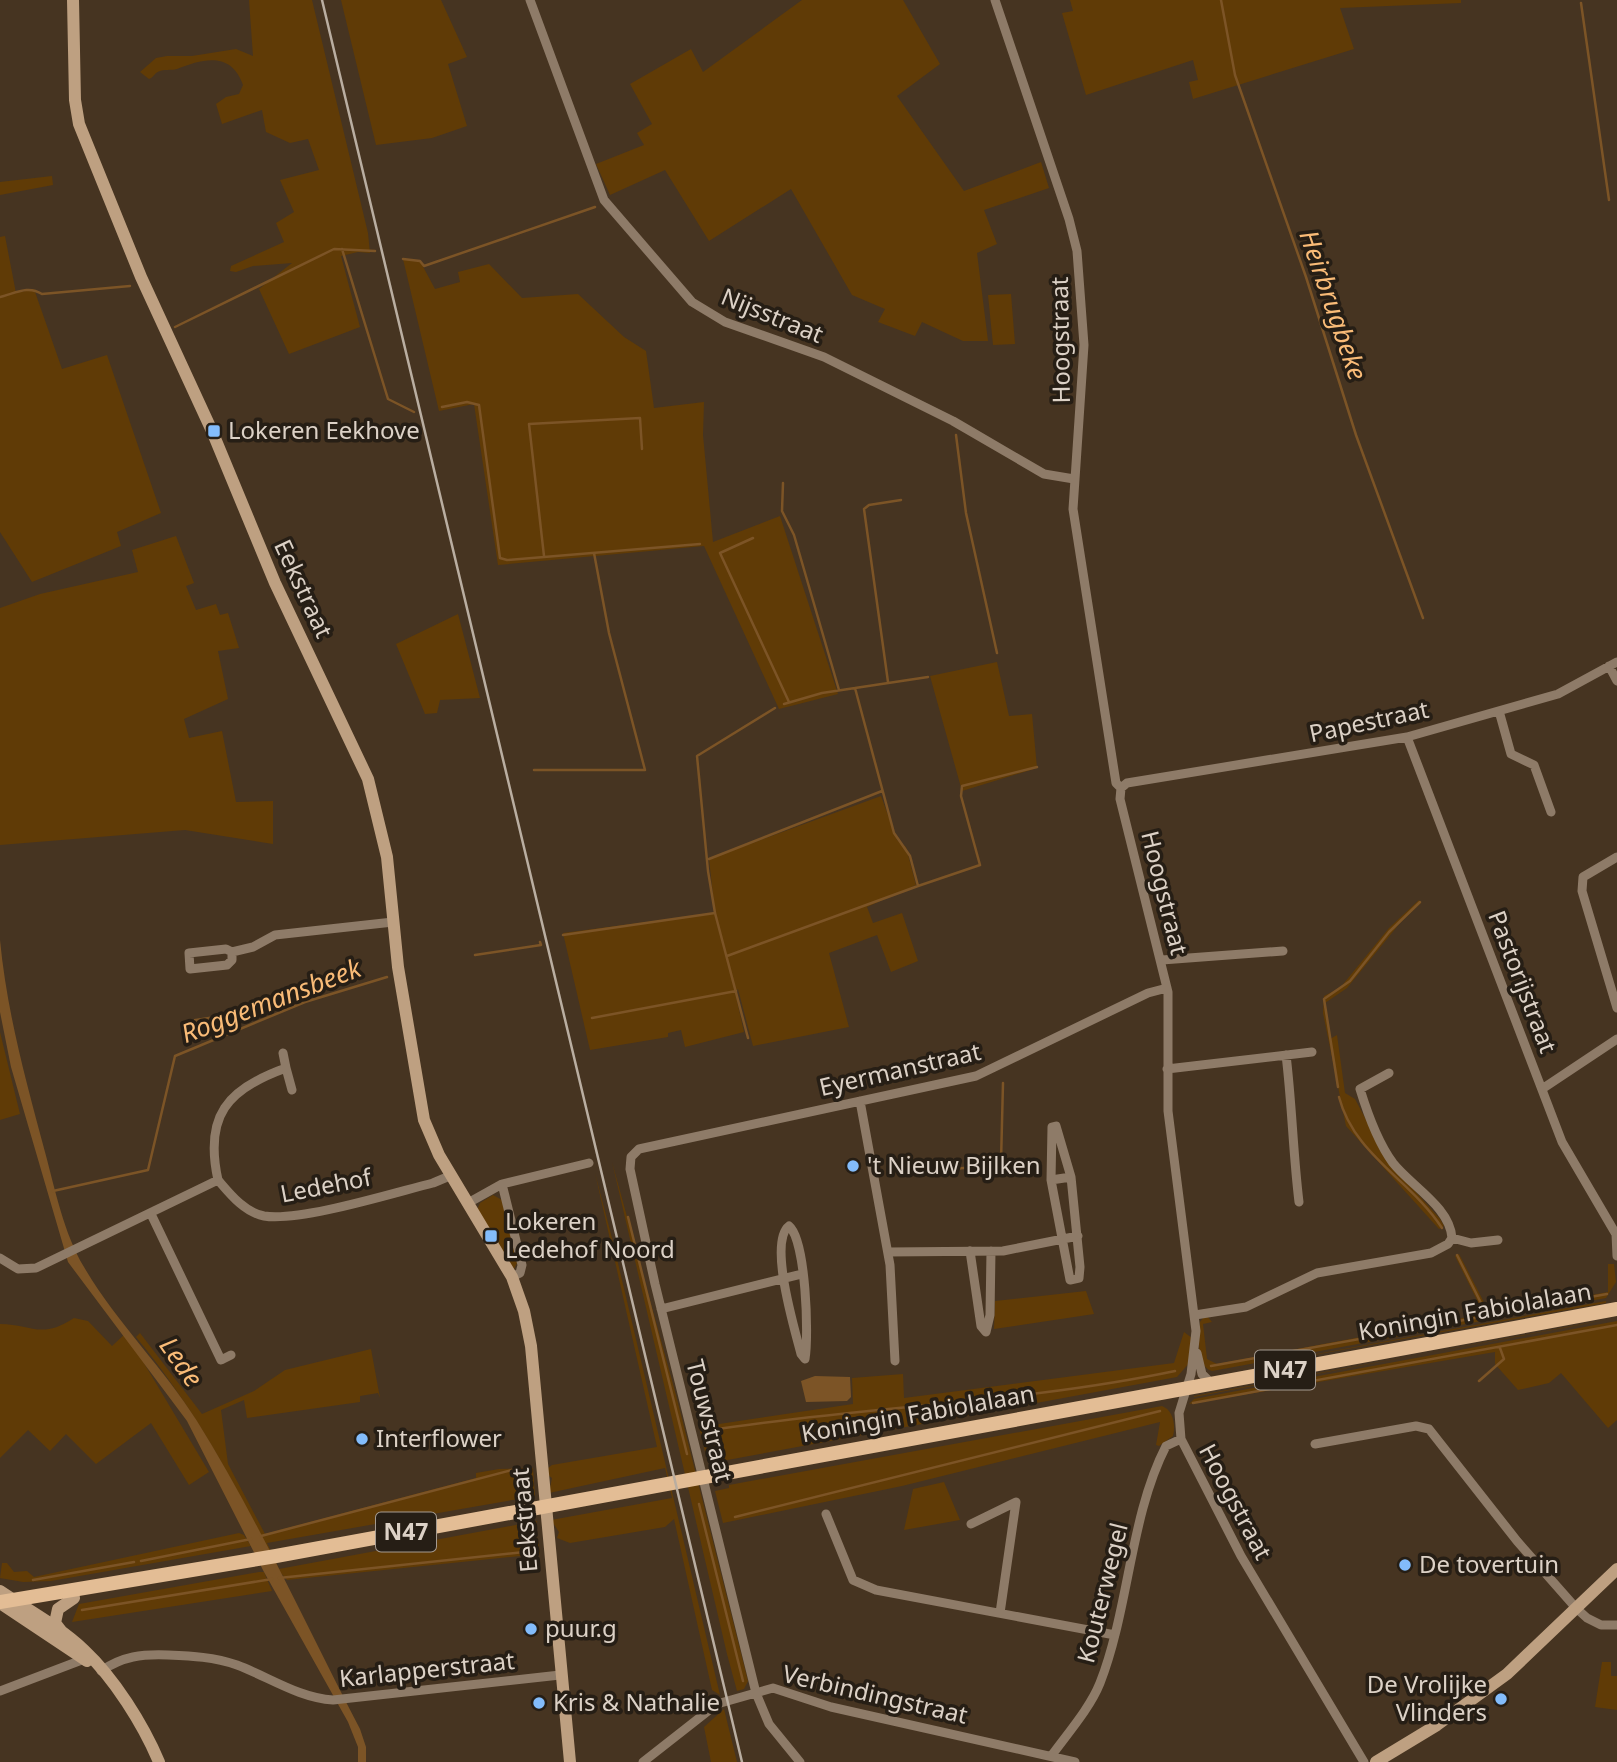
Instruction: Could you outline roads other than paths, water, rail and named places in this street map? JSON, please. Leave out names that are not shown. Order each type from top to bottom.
[{"type":"main road","name":"Koningin Fabiolalaan","points":[[6,1603],[227,1565],[1617,1309]]},
{"type":"main road","name":"Koningin Fabiolalaan","points":[[6,1603],[74,1598],[181,1580],[227,1565]]},
{"type":"street","name":"Eekstraat","points":[[72,0],[75,100],[79,124],[141,277],[212,431],[275,583],[360,758],[382,831],[398,967],[424,1120],[452,1175],[512,1277],[524,1311],[531,1346],[570,1762]]},
{"type":"street","name":"Nijsstraat","points":[[530,0],[604,200],[692,302],[724,322],[824,358],[953,421],[1044,474],[1074,479]]},
{"type":"street","name":"Hoogstraat","points":[[995,0],[1069,219],[1077,251],[1084,345],[1081,428],[1073,509],[1116,783],[1121,788],[1120,799],[1167,988],[1168,1111],[1195,1315],[1196,1348],[1179,1413],[1181,1439],[1241,1556],[1364,1762]]},
{"type":"street","points":[[1613,664],[1617,681]]},
{"type":"street","name":"Papestraat","points":[[1121,788],[1127,783],[1407,737],[1558,694],[1613,664]]},
{"type":"street","points":[[1499,711],[1511,754],[1534,765],[1551,812]]},
{"type":"street","name":"Pastorijstraat","points":[[1407,737],[1562,1142],[1616,1235],[1617,1256]]},
{"type":"street","points":[[1617,857],[1583,877],[1582,891],[1617,1008]]},
{"type":"street","points":[[232,952],[232,960],[227,965],[190,969],[189,953],[226,949],[232,952],[253,947],[275,935],[393,922]]},
{"type":"street","points":[[1162,960],[1283,951]]},
{"type":"street","name":"Eyermanstraat","points":[[631,1157],[639,1149],[976,1076],[1148,993],[1167,988]]},
{"type":"street","points":[[1542,1089],[1617,1039]]},
{"type":"street","points":[[1167,1069],[1312,1052]]},
{"type":"street","points":[[283,1053],[292,1090]]},
{"type":"street","points":[[1286,1055],[1293,1108],[1291,1129],[1298,1202]]},
{"type":"street","points":[[0,1258],[18,1269],[36,1268],[218,1180],[213,1141],[226,1104],[249,1083],[286,1068]]},
{"type":"street","points":[[1195,1315],[1246,1307],[1317,1273],[1431,1253],[1448,1244],[1452,1238],[1448,1223],[1392,1162],[1364,1104],[1360,1089],[1389,1073]]},
{"type":"street","points":[[860,1101],[888,1252],[895,1361]]},
{"type":"street","points":[[1056,1126],[1071,1177],[1078,1236],[1079,1278],[1075,1280],[1070,1280],[1051,1180],[1052,1127],[1056,1126]]},
{"type":"street","name":"Touwstraat","points":[[631,1157],[634,1192],[661,1309],[756,1693],[769,1724],[800,1762]]},
{"type":"street","points":[[468,1203],[502,1184],[589,1163]]},
{"type":"street","name":"Ledehof","points":[[218,1180],[237,1203],[262,1216],[289,1216],[433,1184],[452,1175]]},
{"type":"street","points":[[1051,1180],[1071,1177]]},
{"type":"street","points":[[502,1184],[522,1265],[520,1273],[512,1277]]},
{"type":"street","points":[[151,1214],[217,1362],[231,1355]]},
{"type":"street","points":[[789,1226],[796,1237],[802,1274],[807,1330],[805,1360],[801,1354],[783,1278],[783,1234],[789,1226]]},
{"type":"street","points":[[888,1252],[991,1251],[1078,1236]]},
{"type":"street","points":[[1452,1238],[1471,1243],[1498,1240]]},
{"type":"street","points":[[970,1251],[981,1326],[985,1332],[990,1315],[991,1251]]},
{"type":"street","points":[[661,1309],[802,1274]]},
{"type":"street","points":[[1196,1348],[1202,1374],[1212,1384]]},
{"type":"street","points":[[1315,1444],[1416,1426],[1429,1429],[1517,1541],[1576,1608],[1601,1625],[1617,1625]]},
{"type":"street","name":"Kouterwegel","points":[[1052,1755],[1099,1686],[1115,1635],[1152,1480],[1166,1446],[1181,1439]]},
{"type":"street","points":[[971,1524],[1016,1502],[1000,1613]]},
{"type":"street","points":[[826,1514],[853,1580],[876,1590],[1115,1635]]},
{"type":"street","points":[[1376,1762],[1437,1725],[1507,1674],[1617,1569]]},
{"type":"street","points":[[74,1598],[61,1605],[55,1623],[101,1671],[133,1712],[159,1762]]},
{"type":"street","points":[[6,1603],[62,1633]]},
{"type":"street","points":[[6,1603],[87,1658]]},
{"type":"street","name":"Karlapperstraat","points":[[101,1671],[114,1662],[134,1655],[212,1658],[307,1696],[333,1700],[560,1675]]},
{"type":"street","points":[[0,1691],[87,1658]]},
{"type":"street","name":"Verbindingstraat","points":[[643,1762],[717,1704],[773,1688],[831,1707],[1075,1762]]},
{"type":"waterway","name":"Heirbrugbeke","points":[[1221,0],[1235,75],[1306,277],[1356,435],[1423,618]]},
{"type":"waterway","points":[[1581,3],[1609,200]]},
{"type":"waterway","points":[[403,259],[420,261],[424,266],[595,207]]},
{"type":"waterway","points":[[175,327],[334,249],[375,251]]},
{"type":"waterway","points":[[342,249],[388,399],[414,412]]},
{"type":"waterway","points":[[0,297],[27,290],[42,294],[130,286]]},
{"type":"waterway","points":[[442,407],[467,402],[479,405],[500,558],[507,560],[700,544]]},
{"type":"waterway","points":[[544,556],[529,424],[640,418],[642,449]]},
{"type":"waterway","points":[[956,435],[966,513],[997,653]]},
{"type":"waterway","points":[[783,483],[782,511],[794,535],[839,690]]},
{"type":"waterway","points":[[888,682],[864,509],[869,505],[901,500]]},
{"type":"waterway","points":[[753,538],[720,553],[789,702]]},
{"type":"waterway","points":[[534,770],[645,770],[609,633],[594,553]]},
{"type":"waterway","points":[[784,704],[822,693],[928,677]]},
{"type":"waterway","points":[[855,688],[894,833],[910,856],[918,886],[980,865],[961,796],[962,786],[1037,767]]},
{"type":"waterway","points":[[748,1038],[715,913],[708,871],[697,756],[775,708]]},
{"type":"waterway","points":[[709,859],[882,791]]},
{"type":"waterway","points":[[727,956],[918,886]]},
{"type":"waterway","name":"Heirbrugbeke","points":[[1338,1087],[1324,999],[1350,981],[1389,932],[1420,902]]},
{"type":"waterway","name":"Roggemansbeek","points":[[563,935],[715,913]]},
{"type":"waterway","name":"Roggemansbeek","points":[[475,955],[541,945],[540,942]]},
{"type":"waterway","name":"Roggemansbeek","points":[[53,1191],[148,1170],[175,1056],[305,1002],[387,977]]},
{"type":"waterway","points":[[592,1018],[736,991]]},
{"type":"waterway","points":[[1001,1162],[1003,1083]]},
{"type":"waterway","name":"Heirbrugbeke","points":[[1339,1097],[1346,1117],[1357,1135],[1415,1195],[1442,1228]]},
{"type":"waterway","points":[[910,1173],[996,1165]]},
{"type":"waterway","points":[[628,1217],[687,1454]]},
{"type":"waterway","name":"Heirbrugbeke","points":[[1457,1255],[1487,1315]]},
{"type":"waterway","points":[[1211,1366],[1607,1294]]},
{"type":"waterway","points":[[1193,1403],[1617,1325]]},
{"type":"waterway","name":"Heirbrugbeke","points":[[1479,1381],[1504,1359],[1500,1348]]},
{"type":"waterway","points":[[711,1430],[1060,1390],[1175,1371]]},
{"type":"waterway","points":[[735,1517],[1160,1411]]},
{"type":"waterway","points":[[261,1536],[512,1470]]},
{"type":"waterway","points":[[699,1504],[743,1681]]},
{"type":"waterway","points":[[141,1561],[251,1539]]},
{"type":"waterway","points":[[279,1578],[534,1551]]},
{"type":"waterway","points":[[33,1580],[134,1562]]},
{"type":"waterway","points":[[82,1610],[272,1579]]},
{"type":"railway","points":[[322,0],[742,1762]]},
{"type":"place","name":"Lokeren Eekhove","points":[[214,431]]},
{"type":"place","name":"'t Nieuw Bijlken","points":[[853,1166]]},
{"type":"place","name":"Lokeren Ledehof Noord","points":[[491,1236]]},
{"type":"place","name":"Interflower","points":[[362,1439]]},
{"type":"place","name":"De tovertuin","points":[[1405,1565]]},
{"type":"place","name":"puur.g","points":[[531,1629]]},
{"type":"place","name":"De Vrolijke Vlinders","points":[[1501,1699]]},
{"type":"place","name":"Kris & Nathalie","points":[[539,1703]]},
{"type":"water label","name":"Lede","points":[[181,1362]]}]
